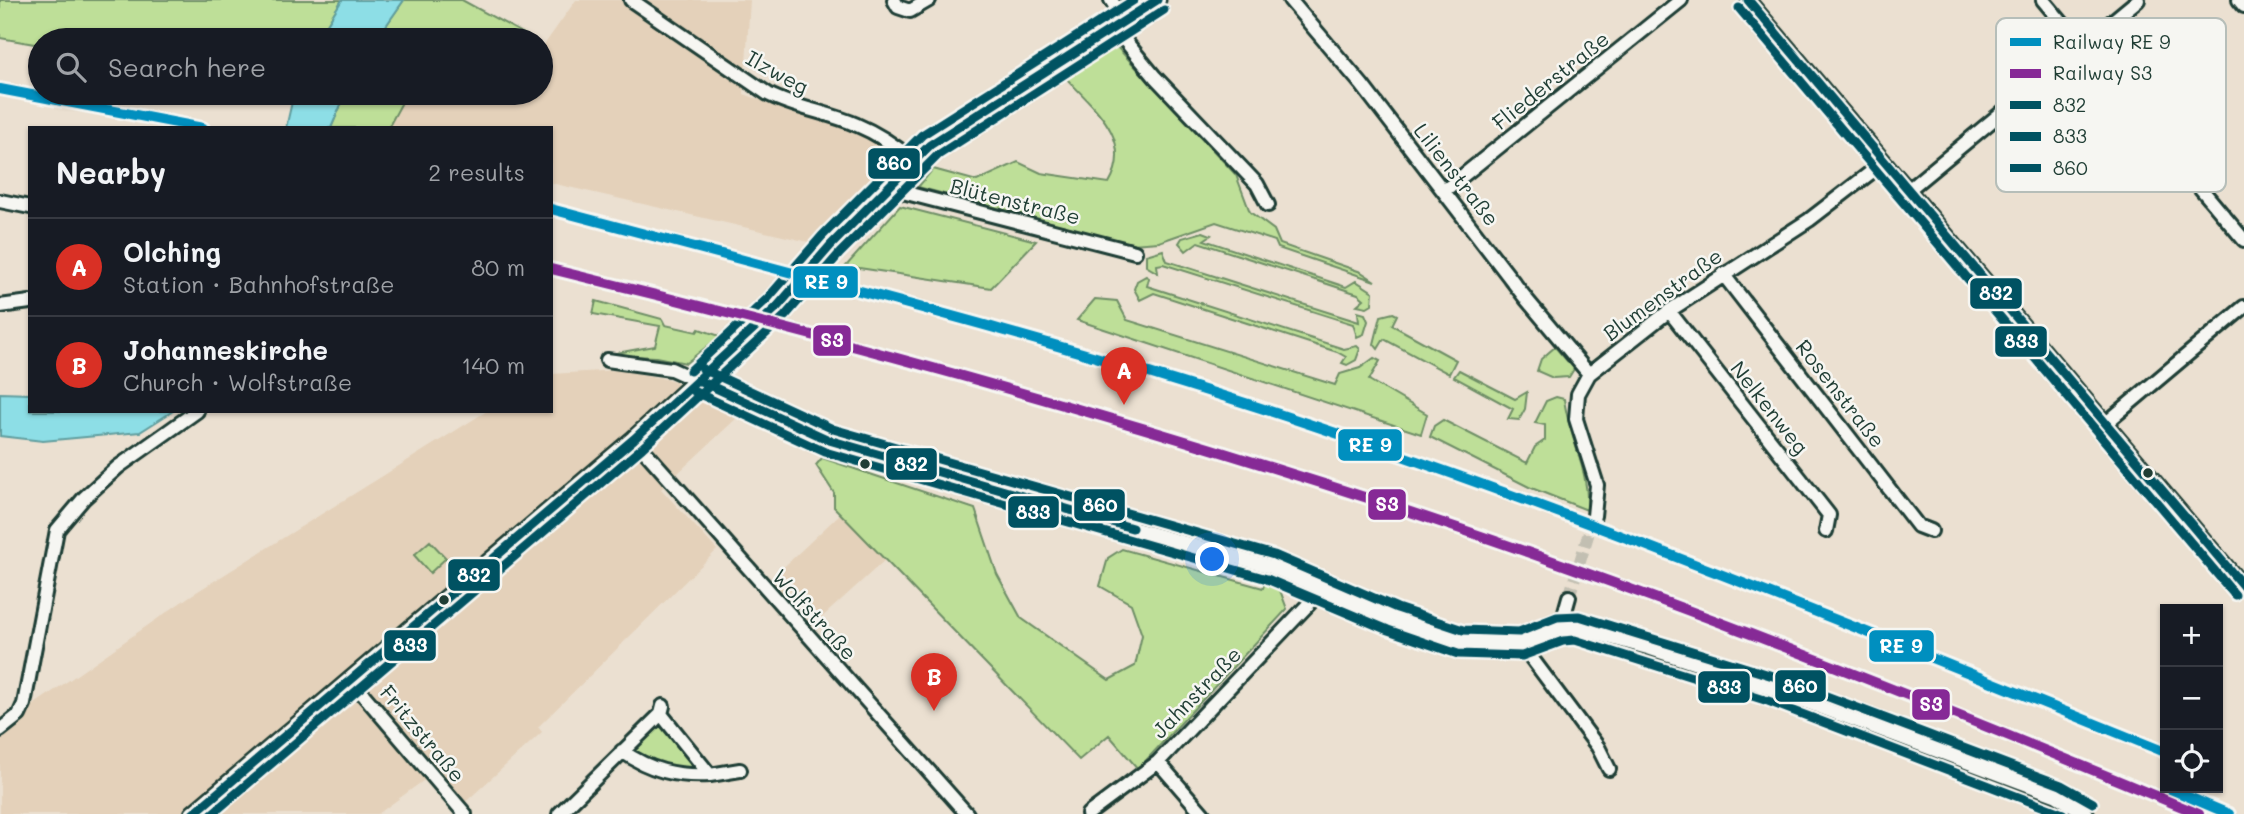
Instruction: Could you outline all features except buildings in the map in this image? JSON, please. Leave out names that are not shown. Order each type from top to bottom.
[{"type":"street","name":"Ilzweg","points":[[631,0],[768,94],[788,105],[855,123],[887,139],[914,161]]},
{"type":"street","points":[[894,0],[898,8],[910,11],[925,2]]},
{"type":"street","points":[[1111,0],[1124,20]]},
{"type":"street","points":[[194,814],[634,439],[778,306],[914,161],[958,126],[1157,0]]},
{"type":"street","name":"Lilienstraße","points":[[1290,0],[1363,85],[1527,300],[1590,374]]},
{"type":"street","name":"Fliederstraße","points":[[1444,191],[1681,0]]},
{"type":"street","points":[[1748,0],[2244,587]]},
{"type":"street","points":[[2043,0],[2058,18]]},
{"type":"street","points":[[2117,18],[2138,0]]},
{"type":"street","points":[[2239,0],[2244,6]]},
{"type":"street","points":[[1122,37],[1155,77],[1257,184],[1268,205]]},
{"type":"street","points":[[1907,191],[1996,118]]},
{"type":"street","name":"Blumenstraße","points":[[1594,516],[1597,485],[1576,419],[1578,394],[1590,374],[1669,311],[1809,220],[1883,163]]},
{"type":"street","name":"Blütenstraße","points":[[887,188],[1135,252]]},
{"type":"street","points":[[2204,192],[2244,240]]},
{"type":"street","points":[[0,201],[28,207]]},
{"type":"street","name":"Rosenstraße","points":[[1723,274],[1918,526],[1931,531]]},
{"type":"street","points":[[0,306],[28,302]]},
{"type":"street","points":[[2105,424],[2244,307]]},
{"type":"street","name":"Nelkenweg","points":[[1669,311],[1829,515],[1826,531]]},
{"type":"street","points":[[607,360],[671,369],[839,443],[1270,568],[1324,587],[1403,622],[1461,642],[1521,643],[1560,629],[1576,628],[1651,649],[1772,689],[2057,796],[2087,814]]},
{"type":"street","points":[[0,730],[19,715],[24,704],[57,530],[84,498],[118,467],[194,413]]},
{"type":"street","name":"Wolfstraße","points":[[634,439],[967,814]]},
{"type":"street","name":"Jahnstraße","points":[[1088,814],[1158,762],[1324,587]]},
{"type":"street","points":[[1560,629],[1569,597]]},
{"type":"street","points":[[1521,643],[1598,747],[1609,769]]},
{"type":"street","name":"Fritzstraße","points":[[350,679],[465,814]]},
{"type":"street","points":[[559,814],[662,710],[710,775]]},
{"type":"street","points":[[622,751],[642,765],[687,777],[740,770]]},
{"type":"street","points":[[1158,762],[1203,814]]},
{"type":"shaded area","points":[[576,0],[750,0],[744,94],[798,114],[869,135],[887,145],[892,157],[809,242],[553,183],[553,126],[389,126],[400,105],[553,105],[553,32]]},
{"type":"shaded area","points":[[618,370],[671,380],[740,415],[661,489],[717,550],[538,727],[542,732],[459,808],[431,775],[378,814],[0,814],[0,730],[190,596],[484,413],[553,413],[553,374]]},
{"type":"shaded area","points":[[841,513],[886,559],[819,620],[791,589],[784,594],[771,579]]},
{"type":"green space","points":[[0,0],[342,0],[324,28],[28,28],[28,43],[0,38]]},
{"type":"green space","points":[[404,0],[462,0],[513,28],[384,28]]},
{"type":"green space","points":[[1116,46],[1236,175],[1250,212],[1274,230],[1280,244],[1361,272],[1375,281],[1278,248],[1275,241],[1216,222],[1159,242],[1132,244],[918,187],[933,169],[977,181],[1018,162],[1041,173],[1109,183],[1116,167],[1114,138],[1098,112],[1065,77]]},
{"type":"green space","points":[[341,105],[400,105],[389,126],[332,126]]},
{"type":"green space","points":[[900,206],[1036,241],[991,288],[846,266]]},
{"type":"green space","points":[[1203,232],[1211,235],[1204,240],[1346,287],[1356,281],[1373,292],[1372,304],[1367,307],[1357,305],[1364,299],[1358,294],[1198,242],[1186,251],[1179,243],[1182,238]]},
{"type":"green space","points":[[1163,250],[1167,261],[1359,322],[1358,312],[1365,314],[1368,321],[1364,334],[1357,337],[1353,324],[1163,264],[1157,265],[1158,273],[1146,266],[1146,255]]},
{"type":"green space","points":[[1146,276],[1149,278],[1147,286],[1344,349],[1357,346],[1360,349],[1356,360],[1347,365],[1342,363],[1346,357],[1337,352],[1154,293],[1140,300],[1134,289],[1137,281]]},
{"type":"green space","points":[[1095,299],[1117,301],[1127,320],[1335,385],[1340,374],[1360,368],[1374,358],[1380,361],[1369,380],[1427,414],[1421,434],[1077,320]]},
{"type":"green space","points":[[596,301],[662,319],[665,325],[697,332],[699,329],[720,336],[686,363],[656,357],[614,355],[611,354],[655,346],[660,326],[593,314]]},
{"type":"green space","points":[[1393,313],[1397,315],[1392,325],[1456,360],[1449,374],[1384,339],[1378,349],[1374,344],[1381,316]]},
{"type":"green space","points":[[1555,347],[1567,361],[1570,359],[1574,369],[1569,377],[1553,378],[1537,371],[1541,359]]},
{"type":"green space","points":[[1459,370],[1515,399],[1527,392],[1525,409],[1519,420],[1508,419],[1513,409],[1454,377]]},
{"type":"green space","points":[[1556,397],[1564,399],[1585,482],[1587,510],[1529,487],[1430,437],[1434,426],[1443,420],[1527,463],[1535,447],[1545,440],[1545,425],[1535,423],[1546,401]]},
{"type":"green space","points":[[822,458],[975,509],[997,574],[1021,618],[1109,680],[1135,666],[1142,635],[1131,604],[1100,586],[1108,558],[1122,549],[1263,588],[1268,574],[1281,593],[1287,609],[1138,769],[1109,735],[1079,760],[834,507],[834,493],[816,465]]},
{"type":"green space","points":[[430,541],[446,558],[430,573],[414,555]]},
{"type":"green space","points":[[661,722],[693,760],[691,769],[654,763],[630,751]]},
{"type":"water","points":[[342,0],[404,0],[384,28],[324,28]]},
{"type":"water","points":[[291,105],[341,105],[332,126],[286,126]]},
{"type":"water","points":[[0,393],[28,394],[28,413],[170,413],[140,432],[43,441],[0,436]]},
{"type":"tunnel","points":[[1569,597],[1594,516]]},
{"type":"transit line","name":"860","points":[[690,371],[768,298],[822,236],[922,135],[1134,0]]},
{"type":"transit line","name":"832","points":[[193,814],[634,439],[777,307],[831,245],[930,145],[1157,0]]},
{"type":"transit line","name":"832","points":[[1748,0],[2244,587]]},
{"type":"transit line","name":"833","points":[[1739,8],[2235,595]]},
{"type":"transit line","name":"833","points":[[212,814],[642,448],[785,316],[840,253],[938,155],[1164,10]]},
{"type":"transit line","points":[[0,89],[28,94]]},
{"type":"transit line","points":[[83,105],[193,126]]},
{"type":"transit line","points":[[553,210],[1027,337],[1309,424],[1633,540],[2160,750]]},
{"type":"transit line","name":"860","points":[[703,369],[833,429],[1274,555],[1397,608],[1463,630],[1519,632],[1557,617],[1579,616],[1776,677],[2061,785],[2093,803]]},
{"type":"transit line","name":"832","points":[[698,380],[829,440],[1132,528]]},
{"type":"transit line","name":"833","points":[[693,391],[825,452],[1267,579],[1388,630],[1458,654],[1522,656],[1563,641],[1575,640],[1768,701],[2063,814]]},
{"type":"transit line","points":[[2180,793],[2229,814]]},
{"type":"rail line","name":"S3","points":[[553,270],[970,378],[1177,438],[1383,503],[1692,612],[1997,731],[2199,814]]},
{"type":"place","name":"Olching","points":[[1124,405]]},
{"type":"place","name":"Johanneskirche","points":[[934,711]]}]
